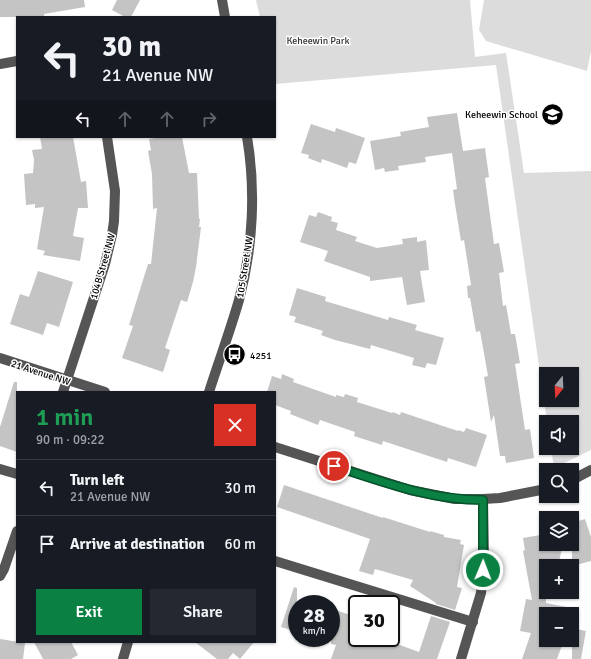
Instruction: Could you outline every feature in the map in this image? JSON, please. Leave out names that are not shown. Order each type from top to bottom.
[{"type":"street","points":[[222,0],[225,16]]},
{"type":"street","points":[[0,64],[16,61]]},
{"type":"street","name":"104B Street NW","points":[[63,391],[112,235],[115,191],[107,138]]},
{"type":"street","name":"105 Street NW","points":[[209,391],[239,300],[244,275],[249,241],[252,188],[251,165],[247,138]]},
{"type":"street","name":"21 Avenue NW","points":[[0,358],[102,391]]},
{"type":"street","points":[[276,447],[410,490],[455,499],[483,500],[515,496],[539,491]]},
{"type":"street","points":[[0,469],[16,474]]},
{"type":"street","points":[[579,476],[591,470]]},
{"type":"street","points":[[461,659],[483,578],[483,500]]},
{"type":"street","points":[[0,576],[16,534]]},
{"type":"street","points":[[276,561],[472,622]]},
{"type":"street","points":[[123,659],[128,643]]},
{"type":"green space","name":"Keheewin Park","points":[[256,0],[470,0],[475,57],[506,53],[524,173],[591,171],[591,450],[564,463],[553,463],[552,455],[579,455],[579,415],[546,415],[545,407],[579,407],[579,367],[539,367],[496,65],[276,84],[276,16],[260,16]]},
{"type":"green space","points":[[484,0],[591,0],[591,51],[587,71],[486,41],[479,30]]},
{"type":"building","points":[[0,0],[84,0],[85,7],[44,14],[44,16],[0,17]]},
{"type":"building","points":[[117,0],[140,0],[132,16],[123,16],[112,10]]},
{"type":"building","points":[[457,113],[463,151],[485,148],[489,177],[485,178],[494,244],[499,243],[504,272],[499,273],[503,306],[506,305],[511,334],[515,334],[520,363],[515,364],[525,430],[530,429],[534,458],[506,463],[505,456],[500,456],[494,415],[491,422],[484,377],[488,376],[480,331],[476,332],[470,298],[468,298],[467,286],[471,285],[464,240],[461,241],[455,204],[453,190],[457,189],[452,153],[425,157],[426,162],[398,166],[399,170],[385,172],[384,168],[375,170],[370,141],[401,136],[400,132],[429,127],[427,117]]},
{"type":"building","points":[[311,124],[335,132],[336,128],[365,138],[356,164],[349,162],[347,168],[322,159],[321,163],[308,158],[309,155],[301,153]]},
{"type":"building","points":[[40,138],[73,138],[81,182],[86,181],[88,208],[78,208],[73,236],[84,238],[80,261],[43,255],[45,251],[37,249],[44,207],[35,208],[35,204],[26,205],[24,174],[33,173],[34,160],[32,150],[42,149]]},
{"type":"building","points":[[182,138],[189,173],[197,173],[200,219],[199,227],[201,227],[193,282],[187,302],[181,300],[165,348],[170,350],[163,372],[122,358],[133,326],[129,325],[148,264],[151,264],[157,208],[153,209],[152,174],[148,151],[151,150],[149,139]]},
{"type":"building","points":[[318,212],[332,217],[331,221],[338,223],[336,230],[357,237],[355,241],[377,248],[403,244],[402,239],[417,237],[417,242],[426,240],[429,270],[420,271],[425,302],[407,305],[402,277],[370,281],[370,277],[324,261],[328,251],[300,242],[309,215],[316,217]]},
{"type":"building","points":[[38,271],[73,282],[59,327],[47,323],[43,335],[10,324],[20,294],[29,297]]},
{"type":"building","points":[[297,288],[326,297],[325,301],[388,320],[389,317],[417,325],[415,330],[444,338],[436,365],[427,363],[425,368],[412,365],[414,358],[371,345],[370,349],[335,340],[321,335],[323,331],[294,322],[296,317],[289,315]]},
{"type":"building","points":[[282,374],[294,379],[293,382],[336,397],[336,395],[344,397],[345,394],[358,398],[357,402],[392,413],[393,412],[400,415],[401,412],[458,431],[464,432],[466,428],[487,435],[476,467],[448,458],[447,462],[383,441],[382,445],[354,436],[355,432],[320,420],[318,425],[290,414],[291,411],[276,405],[276,391],[267,391],[272,376],[281,379]]},
{"type":"building","points":[[14,382],[17,382],[16,452],[0,446],[0,427]]},
{"type":"building","points":[[284,485],[383,518],[444,535],[444,537],[461,540],[460,544],[464,545],[457,587],[462,588],[455,610],[436,604],[410,586],[413,580],[375,569],[373,575],[359,571],[370,539],[277,507]]},
{"type":"building","points":[[585,519],[591,537],[591,561],[579,564],[579,559],[572,559],[572,551],[579,551],[579,521]]},
{"type":"building","points":[[539,535],[539,551],[561,551],[560,559],[539,559],[539,599],[546,599],[546,603],[567,607],[539,607],[539,647],[561,647],[557,659],[522,659],[531,633],[520,631],[526,599],[532,600],[523,551],[525,550],[523,538]]},
{"type":"building","points":[[294,587],[297,588],[297,595],[291,595]]},
{"type":"building","points":[[288,605],[288,629],[281,627]]},
{"type":"building","points":[[340,612],[348,614],[348,647],[400,647],[400,645],[419,652],[431,616],[450,622],[437,659],[331,659],[335,647],[340,647]]},
{"type":"building","points":[[579,630],[586,631],[581,659],[572,659],[572,647],[579,647]]},
{"type":"building","points":[[0,639],[16,642],[16,643],[25,643],[23,659],[0,659]]},
{"type":"building","points":[[35,643],[72,643],[78,655],[71,659],[43,659]]},
{"type":"building","points":[[196,643],[253,643],[240,659],[233,653],[228,659],[217,659]]},
{"type":"place","name":"Keheewin School","points":[[553,114]]},
{"type":"place","name":"4251","points":[[235,355]]},
{"type":"route","points":[[334,466],[410,490],[455,499],[483,500],[483,570]]}]
